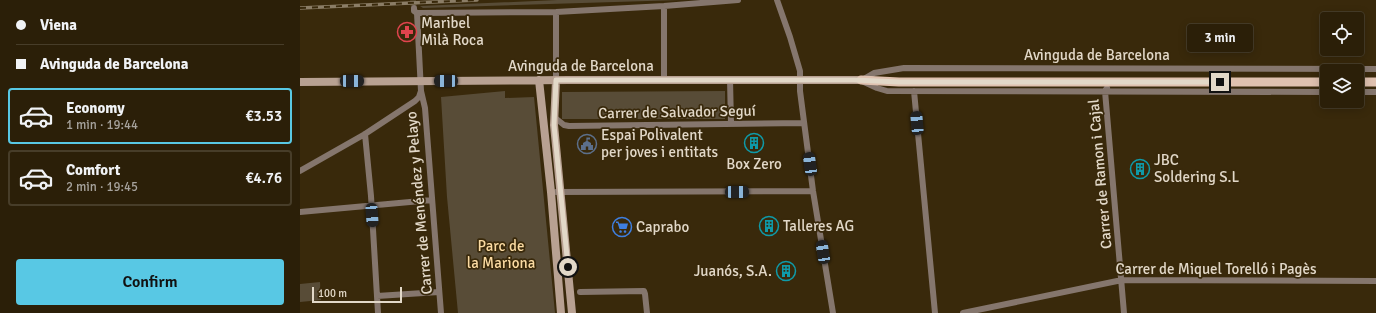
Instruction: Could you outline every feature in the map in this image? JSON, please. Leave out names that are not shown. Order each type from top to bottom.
[{"type":"main road","points":[[539,80],[551,192],[561,313]]},
{"type":"main road","points":[[556,80],[554,117],[572,313]]},
{"type":"main road","name":"Avinguda de Barcelona","points":[[300,82],[861,80],[898,86],[1109,82],[1320,82]]},
{"type":"main road","points":[[1364,82],[1376,82]]},
{"type":"street","points":[[556,80],[556,12],[738,0]]},
{"type":"street","points":[[777,0],[799,66],[800,92],[813,191],[833,313]]},
{"type":"street","points":[[664,6],[664,80]]},
{"type":"street","name":"Carrer de Menéndez y Pelayo","points":[[441,313],[425,108],[421,91],[415,10],[556,12]]},
{"type":"street","name":"Avinguda de Barcelona","points":[[861,80],[874,73],[904,68],[1376,69]]},
{"type":"street","points":[[898,86],[900,72],[913,68]]},
{"type":"street","points":[[730,80],[731,124]]},
{"type":"street","name":"Carrer de Ramon i Cajal","points":[[1109,82],[1105,91],[1124,313]]},
{"type":"street","name":"Avinguda de Barcelona","points":[[898,86],[914,91],[1320,92]]},
{"type":"street","points":[[300,171],[366,134],[415,101],[419,97],[421,91]]},
{"type":"street","points":[[914,91],[935,313]]},
{"type":"street","points":[[1364,92],[1376,92]]},
{"type":"street","name":"Carrer de Salvador Seguí","points":[[554,117],[564,125],[569,126],[804,123]]},
{"type":"street","points":[[366,134],[378,313]]},
{"type":"street","points":[[551,192],[813,191]]},
{"type":"street","points":[[300,212],[432,200]]},
{"type":"street","name":"Carrer de Miquel Torelló i Pagès","points":[[963,313],[1122,280],[1376,281]]},
{"type":"street","points":[[580,292],[644,291],[647,313]]},
{"type":"street","points":[[377,296],[439,292]]},
{"type":"green space","points":[[557,0],[681,0],[423,8],[420,6]]},
{"type":"green space","name":"Parc de la Mariona","points":[[505,91],[505,98],[534,97],[555,313],[458,313],[447,197],[441,97]]},
{"type":"green space","points":[[725,91],[725,119],[562,119],[562,92]]},
{"type":"green space","points":[[320,282],[321,300],[300,302],[300,284]]},
{"type":"tunnel","points":[[413,0],[414,8]]},
{"type":"railway","points":[[300,8],[477,0]]},
{"type":"place","name":"Maribel Milà Roca","points":[[407,32]]},
{"type":"place","name":"Box Zero","points":[[754,143]]},
{"type":"place","name":"Espai Polivalent per joves i entitats","points":[[587,144]]},
{"type":"place","name":"JBC Soldering S.L","points":[[1140,169]]},
{"type":"place","name":"Talleres AG","points":[[769,226]]},
{"type":"place","name":"Caprabo","points":[[622,227]]},
{"type":"place","name":"Juanós, S.A.","points":[[786,271]]},
{"type":"route","points":[[568,267],[554,125],[556,80],[1220,82]]}]
